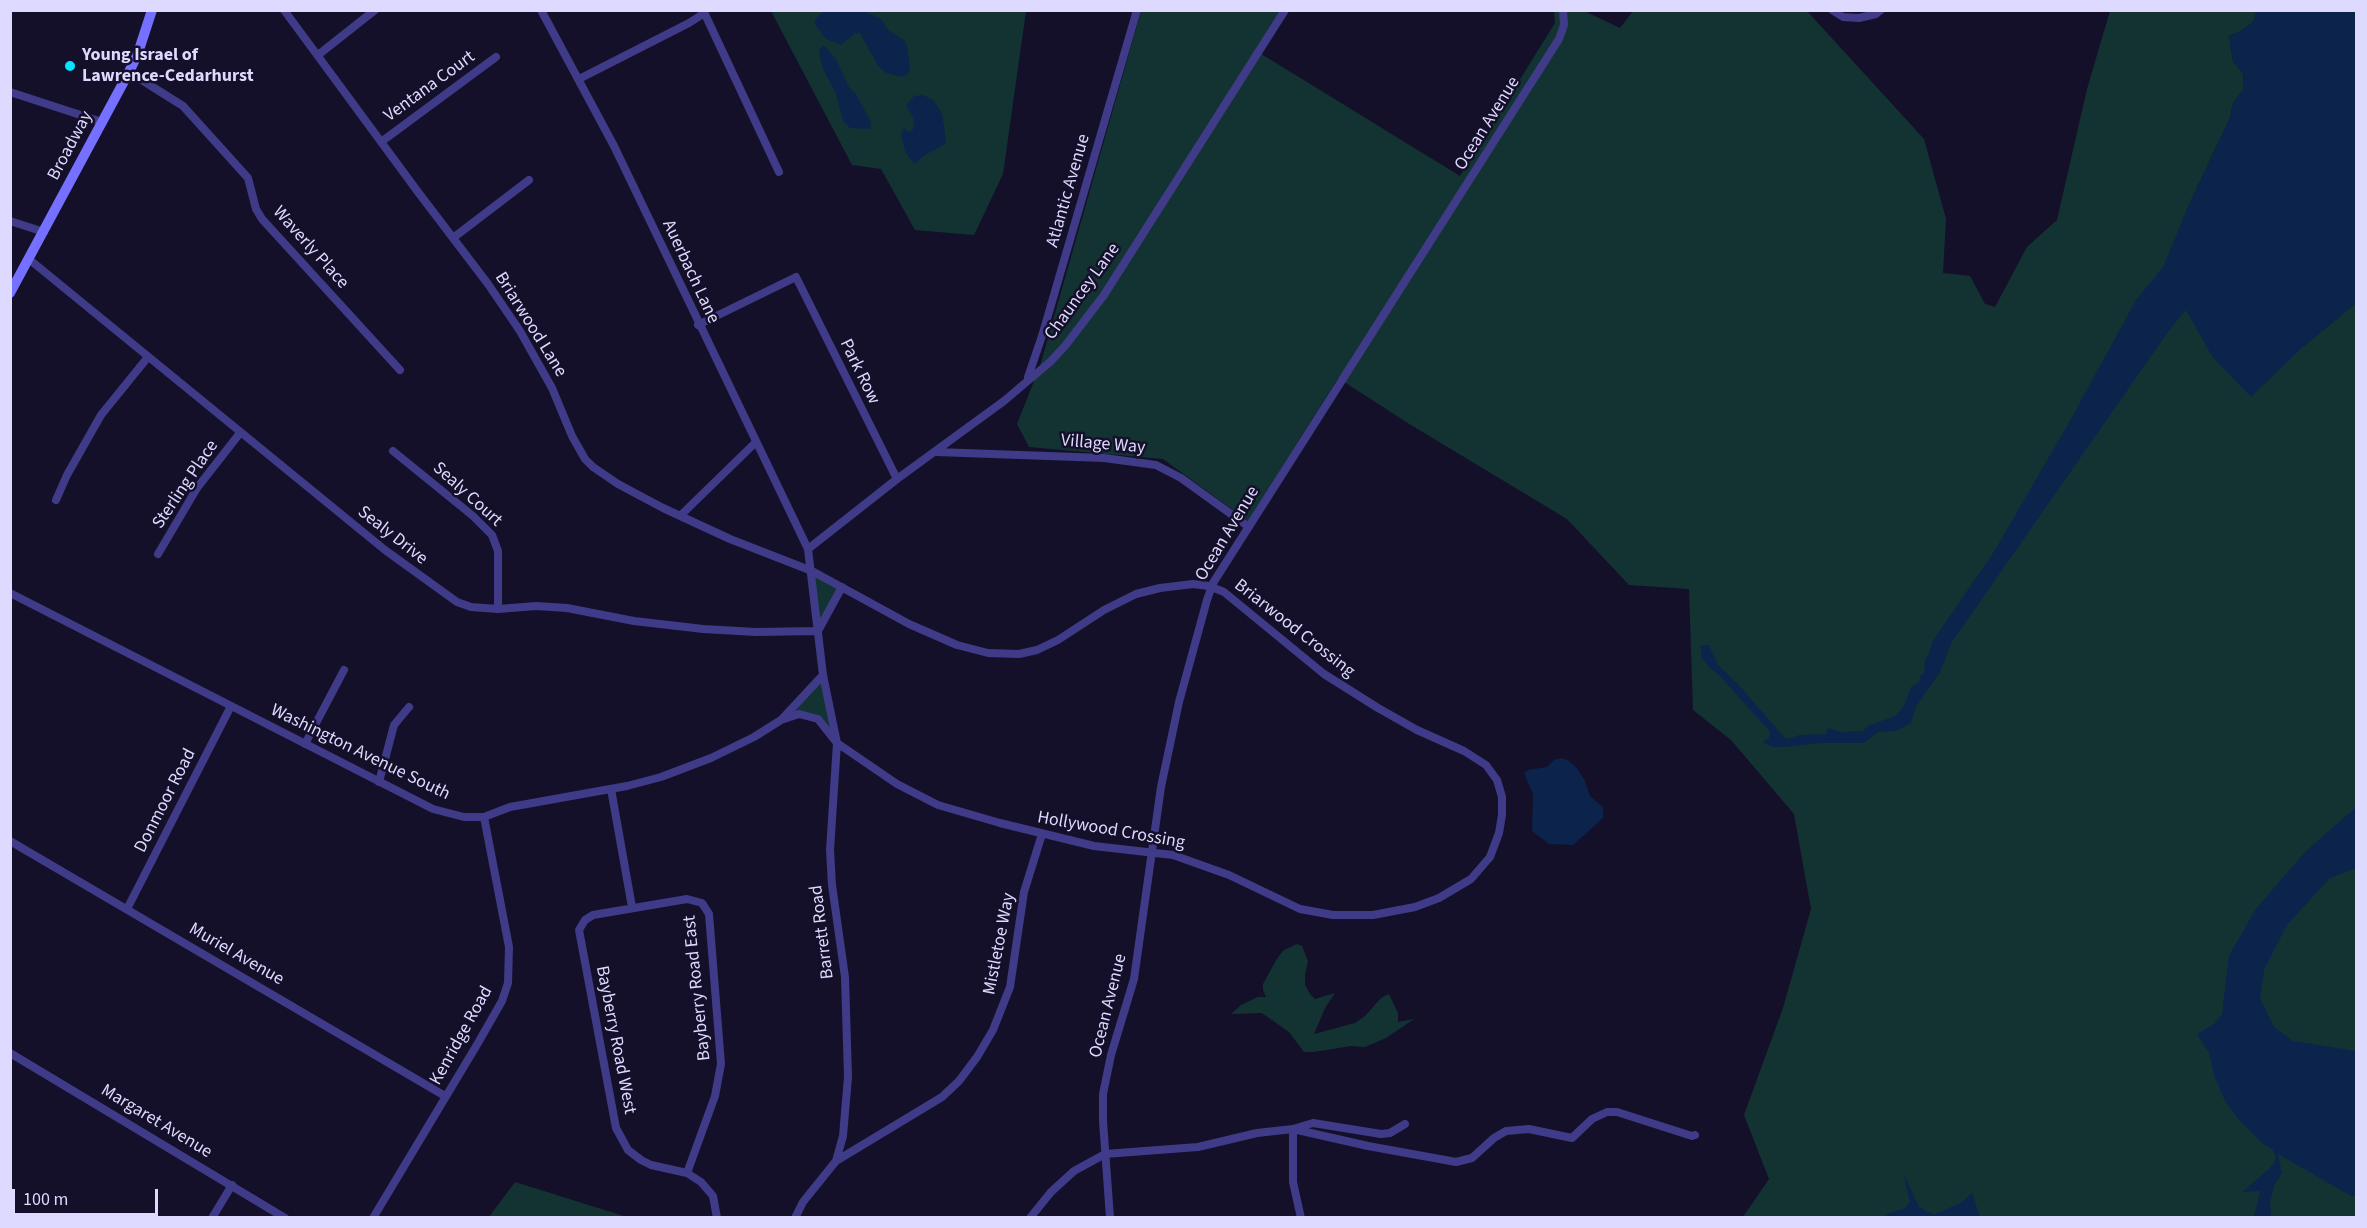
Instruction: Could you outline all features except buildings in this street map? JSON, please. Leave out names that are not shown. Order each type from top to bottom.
[{"type":"main road","name":"Broadway","points":[[10,293],[30,260],[129,72],[138,53],[152,10]]},
{"type":"street","name":"Briarwood Lane","points":[[284,10],[488,284],[520,331],[552,388],[572,436],[585,459],[618,484],[680,516],[730,539],[812,571]]},
{"type":"street","points":[[318,55],[375,10]]},
{"type":"street","name":"Auerbach Lane","points":[[541,10],[614,146],[698,325],[808,549]]},
{"type":"street","name":"Atlantic Avenue","points":[[1028,379],[1137,10]]},
{"type":"street","name":"Chauncey Lane","points":[[808,549],[897,479],[1004,400],[1050,362],[1065,346],[1104,295],[1285,10]]},
{"type":"street","name":"Ocean Avenue","points":[[1110,1218],[1103,1094],[1111,1055],[1134,979],[1161,787],[1179,702],[1212,587],[1559,39],[1564,25],[1563,10]]},
{"type":"street","points":[[1832,10],[1843,17],[1859,18],[1876,14],[1881,10]]},
{"type":"street","points":[[579,79],[689,23],[703,12],[779,172]]},
{"type":"street","name":"Ventana Court","points":[[381,142],[496,57]]},
{"type":"street","name":"Waverly Place","points":[[129,72],[183,106],[248,178],[256,209],[262,219],[400,370]]},
{"type":"street","points":[[10,92],[102,122]]},
{"type":"street","points":[[453,238],[529,180]]},
{"type":"street","points":[[10,221],[44,232]]},
{"type":"street","name":"Sealy Drive","points":[[30,260],[240,433],[447,597],[471,606],[498,609],[536,606],[567,608],[634,621],[703,629],[756,632],[818,631]]},
{"type":"street","name":"Park Row","points":[[698,325],[796,277],[897,479]]},
{"type":"street","points":[[56,500],[67,475],[101,415],[148,357]]},
{"type":"street","name":"Sterling Place","points":[[158,554],[197,488],[240,433]]},
{"type":"street","points":[[680,516],[756,442]]},
{"type":"street","name":"Sealy Court","points":[[393,452],[473,516],[492,535],[498,551],[498,609]]},
{"type":"street","name":"Village Way","points":[[936,452],[1104,458],[1156,465],[1181,478],[1249,527]]},
{"type":"street","points":[[808,549],[812,571]]},
{"type":"street","name":"Briarwood Crossing","points":[[812,571],[909,624],[957,645],[988,653],[1016,654],[1037,650],[1058,640],[1104,610],[1136,594],[1193,584],[1212,587],[1224,592],[1239,603],[1293,651],[1324,674],[1417,730],[1464,751],[1486,765],[1497,780],[1502,797],[1499,833]]},
{"type":"street","name":"Barrett Road","points":[[795,1218],[803,1202],[836,1161],[843,1136],[848,1077],[845,977],[832,885],[830,850],[837,743],[823,675],[812,571]]},
{"type":"street","points":[[818,631],[842,587]]},
{"type":"street","name":"Washington Avenue South","points":[[10,592],[433,809],[464,817],[484,817],[510,807],[611,789],[661,777],[711,758],[754,737],[781,720],[799,714],[818,718],[837,743]]},
{"type":"street","points":[[305,744],[344,670]]},
{"type":"street","name":"Washington Avenue South","points":[[781,720],[823,675]]},
{"type":"street","name":"Donmoor Road","points":[[127,909],[231,706]]},
{"type":"street","points":[[379,782],[394,725],[409,707]]},
{"type":"street","name":"Hollywood Crossing","points":[[837,743],[897,784],[938,805],[1094,846],[1173,855],[1206,866],[1300,909],[1333,915],[1372,915],[1415,907],[1455,889],[1472,879],[1484,865],[1490,857],[1499,833]]},
{"type":"street","points":[[611,789],[632,908]]},
{"type":"street","name":"Kenridge Road","points":[[373,1218],[502,1001],[510,973],[509,947],[484,817]]},
{"type":"street","name":"Mistletoe Way","points":[[836,1161],[942,1097],[959,1081],[977,1057],[993,1030],[1010,987],[1024,892],[1042,834]]},
{"type":"street","name":"Muriel Avenue","points":[[10,841],[445,1096]]},
{"type":"street","name":"Bayberry Road East","points":[[632,908],[687,899],[702,903],[709,914],[721,1064],[715,1096],[687,1173]]},
{"type":"street","name":"Bayberry Road West","points":[[632,908],[593,915],[585,920],[579,930],[616,1128],[628,1150],[641,1160],[651,1165],[687,1173]]},
{"type":"street","name":"Margaret Avenue","points":[[10,1053],[285,1218]]},
{"type":"street","points":[[1293,1130],[1456,1162],[1472,1158],[1494,1138],[1506,1131],[1529,1129],[1572,1138],[1592,1119],[1607,1112],[1617,1112],[1692,1136],[1695,1135]]},
{"type":"street","points":[[1030,1218],[1051,1192],[1074,1171],[1105,1154],[1198,1147],[1257,1133],[1293,1130],[1313,1123],[1381,1134],[1390,1133],[1405,1124]]},
{"type":"street","points":[[1293,1130],[1293,1182],[1301,1218]]},
{"type":"street","points":[[687,1173],[711,1192],[717,1218]]},
{"type":"street","points":[[213,1218],[232,1185]]},
{"type":"green space","points":[[771,11],[1026,11],[1003,174],[974,235],[915,230],[881,169],[852,165]]},
{"type":"green space","points":[[1141,11],[1284,11],[1258,52],[1460,176],[1555,23],[1554,11],[1584,11],[1620,28],[1633,11],[1807,11],[1924,139],[1946,219],[1943,273],[1970,276],[1985,304],[1995,307],[2027,247],[2057,220],[2087,89],[2110,11],[2257,11],[2253,22],[2229,36],[2233,61],[2243,74],[2244,89],[2233,103],[2230,118],[2187,209],[2304,346],[2356,303],[2356,1217],[1743,1217],[1769,1179],[1744,1115],[1783,1008],[1811,909],[1794,814],[1731,740],[1693,710],[1689,589],[1629,585],[1567,519],[1338,378],[1248,521],[1163,459],[1029,447],[1017,424],[1040,366]]},
{"type":"green space","points":[[812,571],[842,587],[818,631]]},
{"type":"green space","points":[[823,675],[837,743],[809,715],[781,720]]},
{"type":"green space","points":[[1297,944],[1302,946],[1308,961],[1305,985],[1310,994],[1315,999],[1335,993],[1325,1008],[1314,1034],[1355,1023],[1365,1016],[1381,998],[1389,994],[1398,1013],[1398,1022],[1414,1019],[1386,1038],[1365,1047],[1351,1046],[1304,1052],[1289,1032],[1262,1013],[1231,1014],[1241,1005],[1258,997],[1266,997],[1263,984],[1278,957],[1284,950]]},
{"type":"green space","points":[[515,1182],[627,1217],[489,1217]]},
{"type":"water","points":[[824,11],[863,11],[880,18],[888,30],[904,40],[907,45],[910,68],[908,74],[902,77],[886,73],[878,66],[860,33],[855,33],[841,45],[826,39],[815,25],[815,19]]},
{"type":"water","points":[[2257,11],[2356,11],[2356,303],[2304,346],[2251,397],[2213,358],[2186,310],[2168,332],[1952,642],[1940,672],[1916,707],[1911,723],[1896,731],[1878,732],[1864,743],[1823,743],[1773,747],[1762,742],[1769,738],[1770,732],[1719,675],[1709,667],[1702,658],[1700,645],[1709,645],[1718,665],[1738,684],[1784,737],[1789,739],[1799,735],[1826,734],[1828,728],[1841,732],[1863,731],[1868,726],[1895,716],[1904,706],[1911,687],[1919,682],[1920,676],[1924,673],[1925,659],[1932,642],[1995,550],[2136,300],[2163,267],[2187,209],[2230,118],[2233,103],[2244,89],[2243,74],[2233,61],[2229,36],[2253,22]]},
{"type":"water","points":[[824,45],[836,59],[849,87],[856,94],[871,122],[870,129],[850,128],[843,121],[836,94],[821,62],[819,49]]},
{"type":"water","points":[[923,95],[933,100],[942,113],[946,141],[944,145],[914,164],[905,151],[901,134],[904,128],[908,132],[913,130],[914,119],[906,106],[914,96]]},
{"type":"water","points":[[1562,758],[1577,768],[1590,796],[1603,807],[1603,818],[1573,845],[1549,844],[1532,831],[1533,794],[1524,773],[1528,770],[1547,767],[1554,760]]},
{"type":"water","points":[[2356,807],[2356,868],[2330,878],[2287,925],[2264,970],[2260,998],[2274,1027],[2293,1041],[2356,1051],[2356,1196],[2351,1196],[2278,1154],[2282,1173],[2275,1184],[2270,1202],[2271,1217],[2254,1217],[2260,1191],[2242,1192],[2270,1168],[2275,1161],[2275,1155],[2273,1150],[2263,1144],[2239,1120],[2225,1101],[2215,1078],[2209,1053],[2197,1034],[2214,1024],[2222,1014],[2229,956],[2255,910],[2305,852]]},
{"type":"water","points":[[1903,1172],[1919,1207],[1934,1215],[1962,1202],[1972,1193],[1980,1217],[1896,1218],[1885,1215],[1905,1208],[1910,1202]]},
{"type":"place","name":"Young Israel of Lawrence-Cedarhurst","points":[[70,66]]}]
